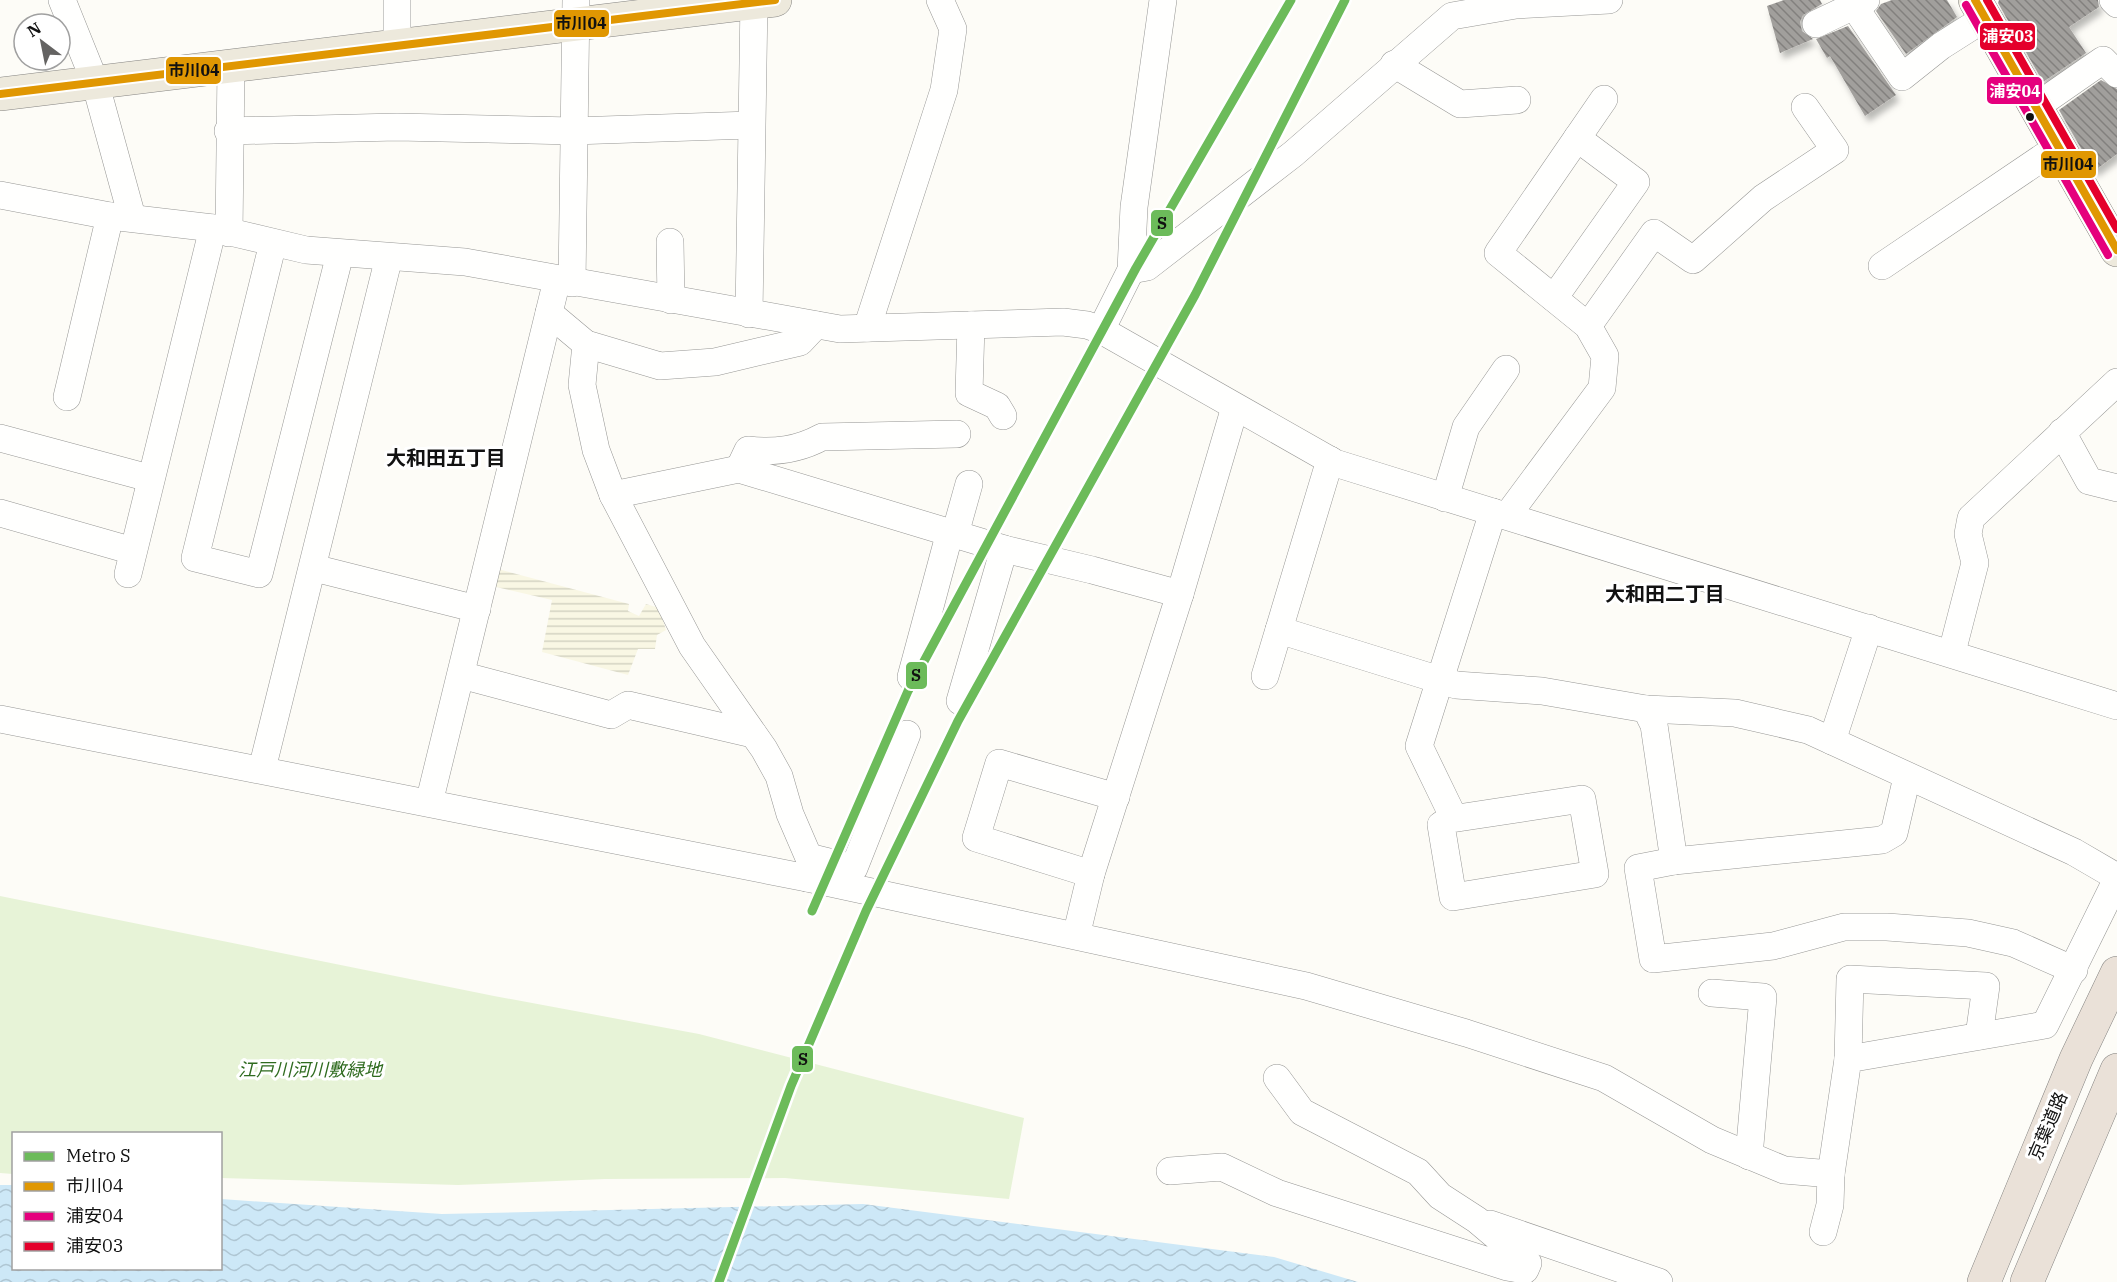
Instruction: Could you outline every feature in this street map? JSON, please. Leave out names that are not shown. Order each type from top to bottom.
[{"type":"highway","name":"京葉道路","points":[[1984,1282],[2076,1059],[2117,973]]},
{"type":"highway","points":[[2027,1282],[2117,1070]]},
{"type":"main road","points":[[0,94],[397,46],[576,12],[761,1]]},
{"type":"main road","points":[[1980,9],[2034,108],[2117,250]]},
{"type":"street","points":[[62,0],[95,82],[121,216],[67,397]]},
{"type":"street","points":[[397,0],[397,46]]},
{"type":"street","points":[[867,328],[944,90],[953,29],[940,0]]},
{"type":"street","points":[[1101,330],[1131,270],[1134,207],[1163,0]]},
{"type":"street","points":[[1131,270],[1147,267],[1293,154],[1452,16],[1516,5],[1609,0]]},
{"type":"street","points":[[2113,0],[2117,4]]},
{"type":"street","points":[[749,314],[751,125],[761,1]]},
{"type":"street","points":[[1816,24],[1860,3],[1902,77],[1941,46],[1980,9]]},
{"type":"street","points":[[429,803],[549,313],[565,281],[573,131],[576,12]]},
{"type":"street","points":[[2034,108],[2103,60],[2117,74]]},
{"type":"street","points":[[1394,64],[1460,104],[1517,100]]},
{"type":"street","points":[[0,513],[131,562],[150,478],[221,230],[231,66]]},
{"type":"street","points":[[1451,819],[1449,808],[1419,746],[1440,678],[1500,514],[1602,388],[1605,356],[1588,326],[1498,253],[1604,99]]},
{"type":"street","points":[[1588,326],[1654,233],[1693,260],[1763,198],[1835,150],[1805,107]]},
{"type":"street","points":[[228,131],[397,127],[573,131],[751,125]]},
{"type":"street","points":[[1554,298],[1636,182],[1577,138]]},
{"type":"street","points":[[1882,266],[2058,147]]},
{"type":"street","points":[[1,200],[221,230],[273,243],[340,254],[465,262],[840,329],[1063,322],[1086,325],[1101,330],[1330,460],[1445,498],[1952,652],[2117,706]]},
{"type":"street","points":[[670,242],[671,300]]},
{"type":"street","points":[[273,243],[195,558],[259,574],[340,254]]},
{"type":"street","points":[[262,769],[314,568],[389,257]]},
{"type":"street","points":[[549,313],[586,344],[660,366],[716,362],[800,342],[816,326]]},
{"type":"street","points":[[971,325],[969,393],[997,406],[1003,416]]},
{"type":"street","points":[[586,344],[582,385],[596,450],[613,495],[697,653],[753,734],[778,776],[808,867]]},
{"type":"street","points":[[1445,498],[1466,427],[1506,369]]},
{"type":"street","points":[[1952,652],[1976,563],[1968,534],[1971,518],[2117,382]]},
{"type":"street","points":[[1078,928],[1091,874],[1180,594],[1235,407]]},
{"type":"street","points":[[2062,432],[2089,481],[2117,488]]},
{"type":"street","points":[[739,469],[748,450],[772,452],[806,446],[822,437],[957,434]]},
{"type":"street","points":[[0,438],[150,478]]},
{"type":"street","points":[[1265,676],[1330,460]]},
{"type":"street","points":[[613,495],[739,469],[1004,549],[1180,594]]},
{"type":"street","points":[[911,677],[969,484]]},
{"type":"street","points":[[960,701],[1004,549]]},
{"type":"street","points":[[314,568],[477,609]]},
{"type":"street","points":[[1832,741],[1869,628]]},
{"type":"street","points":[[1279,630],[1440,678],[1456,685],[1542,691],[1646,709],[1735,713],[1793,726],[1832,741],[2074,852],[2117,878],[2045,1025],[1848,1059]]},
{"type":"street","points":[[461,675],[611,715],[628,705],[753,734]]},
{"type":"street","points":[[1646,709],[1654,725],[1674,861]]},
{"type":"street","points":[[0,719],[429,803],[808,867],[1306,986],[1466,1033],[1604,1078],[1712,1140],[1749,1156],[1784,1170],[1831,1174]]},
{"type":"street","points":[[808,867],[855,868],[907,734]]},
{"type":"street","points":[[1091,874],[976,838],[999,763],[1116,797]]},
{"type":"street","points":[[1907,777],[1894,833],[1882,840],[1674,861],[1638,868],[1653,959],[1773,946],[1844,927],[1887,927],[1968,933],[2013,943],[2073,970]]},
{"type":"street","points":[[1582,799],[1595,874],[1453,897],[1441,825],[1451,819],[1582,799]]},
{"type":"street","points":[[1823,1232],[1830,1205],[1831,1174],[1848,1059],[1850,980],[1986,986],[1979,1036]]},
{"type":"street","points":[[1712,993],[1764,997],[1749,1156]]},
{"type":"street","points":[[1170,1172],[1222,1167],[1277,1193],[1507,1268],[1525,1270],[1528,1263],[1477,1220],[1440,1196],[1418,1172],[1302,1112],[1277,1078]]},
{"type":"street","points":[[1477,1220],[1659,1282]]},
{"type":"shaded area","points":[[498,569],[629,604],[628,611],[639,616],[646,604],[659,608],[666,630],[657,635],[655,649],[638,649],[628,675],[542,652],[552,600],[492,586]]},
{"type":"green space","name":"江戸川河川敷緑地","points":[[0,896],[494,996],[699,1034],[1024,1118],[1009,1199],[785,1178],[605,1179],[458,1185],[222,1178],[222,1132],[12,1132],[12,1174],[0,1173]]},
{"type":"water","points":[[0,1185],[12,1185],[12,1270],[222,1270],[222,1199],[442,1214],[863,1204],[1274,1257],[1358,1282],[0,1282]]},
{"type":"building","points":[[1784,0],[1820,0],[1822,4],[1803,15],[1800,22],[1802,31],[1813,39],[1780,53],[1767,6]]},
{"type":"building","points":[[1892,0],[1947,0],[1957,17],[1906,54],[1876,11],[1881,4]]},
{"type":"building","points":[[1999,0],[2098,0],[2099,7],[2069,27],[2086,53],[2043,82],[1998,3]]},
{"type":"building","points":[[1848,26],[1896,95],[1865,116],[1830,56],[1827,58],[1816,39]]},
{"type":"building","points":[[2101,80],[2117,89],[2117,154],[2094,171],[2059,110]]},
{"type":"metro line","name":"S","points":[[812,911],[908,691],[1136,268],[1291,0]]},
{"type":"metro line","name":"S","points":[[719,1282],[791,1086],[866,911],[958,721],[1195,295],[1345,0]]},
{"type":"transit line","name":"市川04","points":[[0,94],[775,0]]},
{"type":"transit line","name":"市川04","points":[[1975,0],[2117,250]]},
{"type":"transit line","name":"浦安03","points":[[1987,0],[2117,229]]},
{"type":"transit line","name":"浦安04","points":[[1966,5],[2108,255]]},
{"type":"district","name":"大和田五丁目","points":[[446,458]]},
{"type":"district","name":"大和田二丁目","points":[[1665,594]]}]
